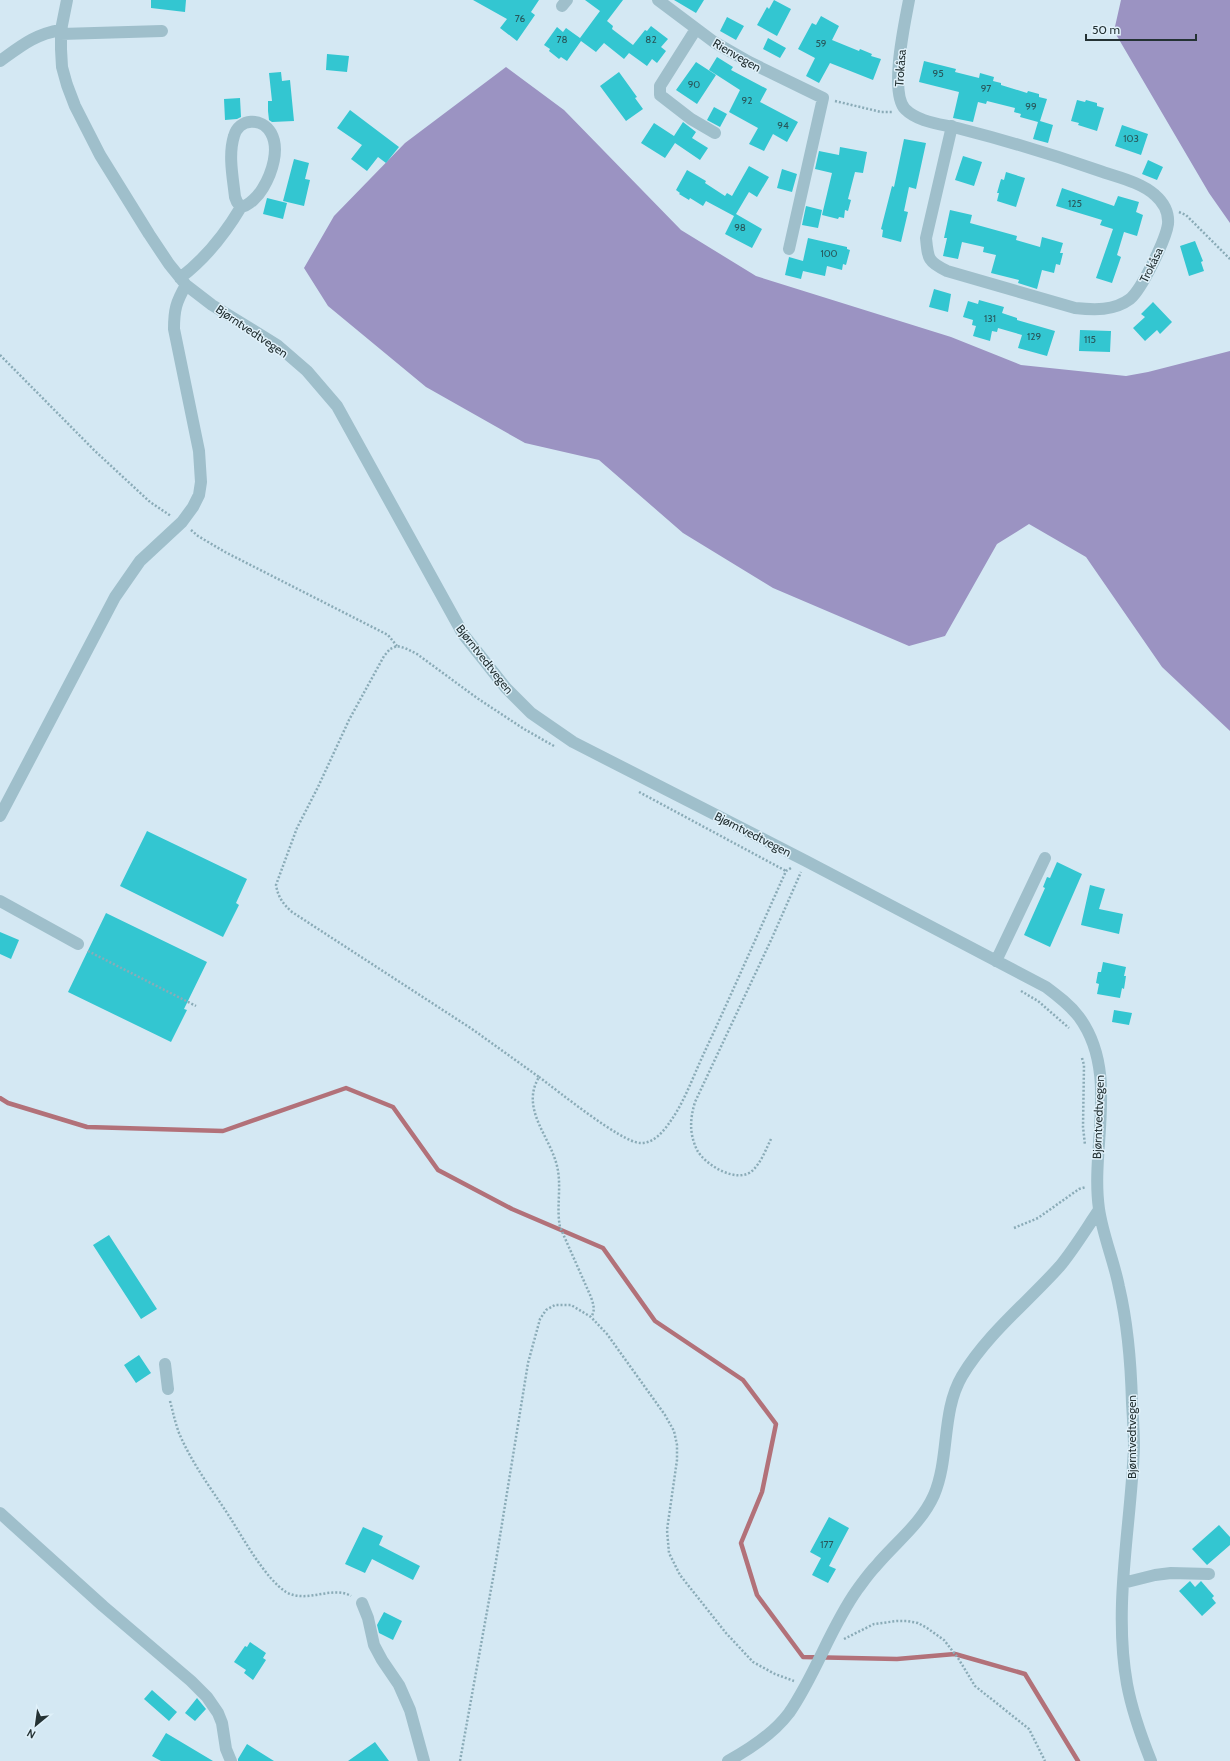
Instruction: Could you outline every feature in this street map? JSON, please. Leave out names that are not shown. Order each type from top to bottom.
[{"type":"street","name":"Bjørntvedtvegen","points":[[67,0],[61,32],[62,67],[67,85],[75,106],[100,155],[165,258],[183,282],[212,305],[277,345],[307,371],[337,406],[463,634],[506,688],[531,713],[573,742],[806,861],[1046,987],[1062,999],[1079,1017],[1097,1053],[1100,1073],[1101,1098],[1097,1161],[1099,1210],[1119,1286],[1126,1321],[1134,1446],[1123,1584],[1123,1646],[1127,1684],[1141,1735],[1151,1761]]},
{"type":"street","name":"Rienvegen","points":[[658,0],[696,29],[749,62],[824,98]]},
{"type":"street","name":"Trokåsa","points":[[904,108],[898,97],[898,78],[900,49],[909,0]]},
{"type":"street","points":[[696,29],[660,86],[660,95],[684,114],[715,133]]},
{"type":"street","points":[[0,61],[26,43],[46,32],[162,31]]},
{"type":"street","points":[[789,249],[824,98]]},
{"type":"street","points":[[904,108],[922,119],[1022,146],[1116,176],[1142,186],[1154,194],[1164,205]]},
{"type":"street","points":[[0,816],[115,597],[140,560],[182,522],[199,495],[201,482],[199,452],[174,329],[174,312],[183,282],[192,269],[220,238],[241,207],[246,207],[261,192],[272,170],[275,157],[275,146],[272,134],[262,123],[254,121],[241,125],[234,136],[232,149],[235,197],[241,207]]},
{"type":"street","name":"Trokåsa","points":[[952,126],[926,238],[927,256],[934,265],[947,271],[1075,308],[1096,310],[1115,307],[1131,298],[1144,280],[1163,240],[1168,223],[1164,205]]},
{"type":"street","points":[[996,961],[1045,858]]},
{"type":"street","points":[[0,901],[78,944]]},
{"type":"street","points":[[728,1761],[759,1741],[789,1713],[806,1685],[840,1618],[856,1591],[876,1565],[925,1513],[939,1481],[951,1403],[961,1377],[985,1344],[1011,1314],[1059,1267],[1099,1210]]},
{"type":"street","points":[[166,1364],[168,1389]]},
{"type":"street","points":[[0,1513],[103,1606],[191,1681],[208,1698],[218,1713],[222,1723],[226,1749],[231,1761]]},
{"type":"street","points":[[1123,1584],[1155,1575],[1171,1573],[1209,1574]]},
{"type":"street","points":[[362,1603],[368,1618],[374,1645],[399,1685],[410,1710],[424,1761]]},
{"type":"path","points":[[824,98],[881,112],[895,112],[904,108]]},
{"type":"path","points":[[1164,205],[1186,215],[1230,259]]},
{"type":"path","points":[[558,749],[477,698],[417,654],[406,648],[397,646],[384,656],[349,720],[297,828],[276,885],[282,903],[292,912],[472,1029],[612,1130],[633,1142],[649,1142],[657,1138],[671,1122],[733,991],[786,871],[806,861]]},
{"type":"path","points":[[635,790],[786,871]]},
{"type":"path","points":[[772,1139],[752,1171],[742,1175],[729,1174],[706,1161],[697,1151],[691,1132],[690,1120],[695,1102],[772,938],[806,861]]},
{"type":"path","points":[[78,944],[88,951],[196,1006]]},
{"type":"path","points":[[1018,988],[1038,1001],[1070,1030]]},
{"type":"path","points":[[1080,1053],[1084,1065],[1083,1127],[1085,1147]]},
{"type":"path","points":[[539,1077],[532,1092],[534,1113],[553,1153],[557,1166],[558,1215],[560,1227],[591,1297],[594,1308],[594,1313],[591,1317]]},
{"type":"path","points":[[1014,1228],[1038,1218],[1079,1189],[1097,1183]]},
{"type":"path","points":[[460,1761],[527,1370],[540,1319],[546,1310],[555,1305],[571,1306],[591,1317],[608,1334],[665,1415],[674,1431],[677,1445],[677,1460],[668,1530],[669,1553],[680,1575],[726,1633],[753,1662],[775,1674],[806,1685]]},
{"type":"path","points":[[168,1389],[173,1416],[179,1433],[192,1458],[258,1560],[278,1586],[287,1593],[304,1597],[340,1592],[350,1594],[362,1603]]},
{"type":"path","points":[[827,1644],[852,1636],[874,1624],[907,1621],[918,1623],[944,1640],[958,1658],[975,1686],[1029,1729],[1045,1761]]},
{"type":"shaded area","points":[[1121,0],[1230,0],[1230,223],[1209,193],[1114,31]]},
{"type":"shaded area","points":[[506,67],[564,110],[681,230],[756,276],[951,337],[1021,365],[1126,376],[1148,372],[1230,351],[1230,731],[1162,667],[1086,557],[1029,524],[997,544],[945,636],[909,646],[773,588],[683,533],[599,460],[525,443],[426,387],[328,306],[304,268],[334,216],[405,143]]},
{"type":"building","points":[[151,0],[186,0],[185,12],[151,8]]},
{"type":"building","points":[[473,0],[539,0],[531,12],[535,15],[517,41],[500,28],[507,19]]},
{"type":"building","points":[[585,0],[623,0],[607,21],[613,26],[612,29],[633,45],[645,30],[647,31],[651,26],[668,39],[661,47],[666,51],[657,63],[652,59],[647,66],[629,53],[624,59],[604,43],[596,52],[581,41],[567,61],[561,57],[559,59],[544,45],[557,27],[563,32],[566,28],[580,38],[600,11]]},
{"type":"building","points":[[674,0],[704,0],[696,13]]},
{"type":"building","points":[[774,0],[791,9],[777,36],[757,25],[767,7],[769,9]]},
{"type":"building","points":[[821,16],[839,26],[832,40],[859,51],[860,49],[872,54],[871,56],[881,59],[873,80],[830,63],[819,83],[806,76],[815,58],[798,49],[812,23],[816,25]]},
{"type":"building","points":[[727,17],[744,26],[736,40],[720,31]]},
{"type":"building","points":[[768,38],[786,48],[780,58],[763,49]]},
{"type":"building","points":[[327,54],[349,56],[347,72],[326,70]]},
{"type":"building","points":[[717,57],[733,67],[731,70],[767,89],[760,102],[798,122],[787,142],[773,134],[764,151],[749,144],[758,128],[729,112],[740,90],[709,70]]},
{"type":"building","points":[[924,61],[956,69],[955,72],[979,78],[980,73],[994,77],[993,81],[1001,83],[1001,85],[1027,93],[1028,91],[1039,94],[1039,97],[1047,99],[1040,121],[1053,125],[1048,143],[1033,139],[1038,122],[1020,117],[1021,114],[1014,112],[1015,108],[987,101],[986,104],[978,102],[973,122],[953,118],[959,92],[919,82]]},
{"type":"building","points":[[696,62],[716,75],[697,104],[676,90]]},
{"type":"building","points":[[281,72],[282,81],[290,80],[294,121],[272,122],[269,120],[268,111],[268,101],[272,101],[269,73]]},
{"type":"building","points":[[619,72],[637,97],[635,98],[643,109],[626,121],[600,86]]},
{"type":"building","points":[[240,98],[241,117],[237,119],[225,120],[224,99]]},
{"type":"building","points":[[1077,100],[1085,102],[1086,100],[1097,103],[1097,106],[1104,108],[1097,131],[1078,125],[1079,123],[1071,121]]},
{"type":"building","points":[[714,107],[727,114],[720,127],[707,120]]},
{"type":"building","points":[[350,110],[399,147],[386,163],[378,157],[367,171],[351,159],[362,145],[337,128]]},
{"type":"building","points":[[683,122],[696,132],[692,138],[708,148],[700,160],[675,143],[665,158],[641,143],[654,123],[674,136]]},
{"type":"building","points":[[1122,125],[1148,134],[1141,155],[1115,146]]},
{"type":"building","points":[[904,139],[926,143],[916,189],[909,187],[904,211],[908,212],[901,242],[882,237],[883,230],[881,229],[892,186],[894,187]]},
{"type":"building","points":[[840,147],[867,152],[863,173],[855,172],[848,199],[851,200],[848,211],[845,210],[844,218],[839,217],[838,219],[822,215],[832,173],[815,169],[819,151],[839,155]]},
{"type":"building","points":[[963,156],[982,162],[974,186],[955,180]]},
{"type":"building","points":[[294,159],[309,163],[305,179],[310,180],[304,206],[283,201]]},
{"type":"building","points":[[1148,160],[1163,167],[1157,180],[1142,174]]},
{"type":"building","points":[[749,166],[769,177],[757,197],[749,192],[736,214],[762,229],[752,248],[725,234],[734,216],[706,201],[703,206],[690,198],[689,200],[679,194],[680,193],[676,190],[687,170],[706,181],[705,183],[725,196],[727,193],[732,196]]},
{"type":"building","points":[[782,169],[797,174],[792,192],[777,188]]},
{"type":"building","points":[[1006,172],[1025,178],[1016,207],[997,201],[999,193],[997,193],[1001,179],[1004,180]]},
{"type":"building","points":[[1062,188],[1114,206],[1118,196],[1139,202],[1136,212],[1143,215],[1137,236],[1124,232],[1117,255],[1121,257],[1112,283],[1096,278],[1113,229],[1100,225],[1102,220],[1056,206]]},
{"type":"building","points":[[267,198],[287,203],[283,219],[263,214]]},
{"type":"building","points":[[806,206],[822,210],[818,228],[802,225]]},
{"type":"building","points":[[950,210],[972,215],[970,223],[1017,236],[1016,240],[1040,247],[1042,237],[1063,243],[1060,253],[1063,253],[1060,265],[1056,264],[1054,273],[1042,270],[1037,289],[1018,283],[1019,280],[991,273],[996,255],[983,252],[984,247],[962,242],[958,259],[943,256],[947,238],[944,238]]},
{"type":"building","points":[[808,238],[847,247],[847,249],[850,250],[846,265],[843,264],[842,270],[827,266],[825,276],[803,271],[801,279],[785,275],[789,257],[803,261]]},
{"type":"building","points":[[1195,241],[1203,261],[1201,262],[1204,271],[1189,276],[1180,246]]},
{"type":"building","points":[[934,289],[951,294],[948,312],[929,307]]},
{"type":"building","points":[[979,300],[1004,307],[1002,313],[1017,318],[1017,320],[1055,331],[1047,356],[1018,348],[1022,335],[998,328],[997,332],[992,331],[990,341],[973,336],[976,326],[972,325],[973,320],[963,317],[968,301],[978,304]]},
{"type":"building","points":[[1153,302],[1172,322],[1160,334],[1157,330],[1145,341],[1133,328],[1145,317],[1141,314]]},
{"type":"building","points":[[1080,330],[1111,331],[1110,352],[1079,351]]},
{"type":"building","points":[[147,831],[247,879],[236,903],[239,905],[223,937],[120,886]]},
{"type":"building","points":[[1057,862],[1082,874],[1050,947],[1024,935],[1045,888],[1043,887],[1047,877],[1050,878]]},
{"type":"building","points":[[1090,885],[1105,889],[1099,909],[1123,914],[1119,934],[1081,925]]},
{"type":"building","points":[[106,913],[207,962],[184,1009],[187,1010],[171,1042],[68,992]]},
{"type":"building","points":[[0,932],[19,940],[11,959],[0,954]]},
{"type":"building","points":[[1103,962],[1126,967],[1124,989],[1122,988],[1120,998],[1097,994],[1099,984],[1096,983],[1098,972],[1101,972]]},
{"type":"building","points":[[1114,1010],[1132,1013],[1129,1025],[1112,1022]]},
{"type":"building","points":[[109,1235],[157,1309],[141,1319],[93,1245]]},
{"type":"building","points":[[139,1355],[151,1373],[136,1383],[124,1365]]},
{"type":"building","points":[[829,1517],[849,1528],[829,1566],[836,1569],[828,1583],[812,1575],[821,1558],[810,1552]]},
{"type":"building","points":[[1219,1525],[1230,1537],[1230,1545],[1207,1565],[1192,1549]]},
{"type":"building","points":[[363,1527],[383,1536],[379,1545],[420,1566],[413,1580],[372,1559],[365,1573],[345,1564]]},
{"type":"building","points":[[1190,1581],[1195,1587],[1201,1581],[1214,1596],[1212,1598],[1216,1603],[1202,1616],[1179,1591]]},
{"type":"building","points":[[384,1612],[402,1621],[393,1640],[379,1633],[377,1625]]},
{"type":"building","points":[[250,1642],[266,1653],[263,1658],[266,1660],[253,1680],[244,1673],[246,1670],[234,1662],[245,1646],[247,1647]]},
{"type":"building","points":[[152,1690],[177,1712],[169,1721],[144,1699]]},
{"type":"building","points":[[197,1698],[206,1709],[195,1721],[185,1713]]},
{"type":"building","points":[[166,1733],[213,1761],[161,1761],[152,1756]]},
{"type":"building","points":[[375,1742],[389,1761],[348,1761]]},
{"type":"building","points":[[247,1744],[274,1761],[238,1761]]},
{"type":"waterway","points":[[0,1098],[8,1103],[87,1127],[223,1131],[346,1088],[393,1107],[438,1170],[512,1209],[603,1248],[655,1321],[743,1380],[776,1424],[762,1492],[741,1543],[757,1595],[803,1657],[897,1659],[955,1654],[1025,1674],[1078,1761]]}]
